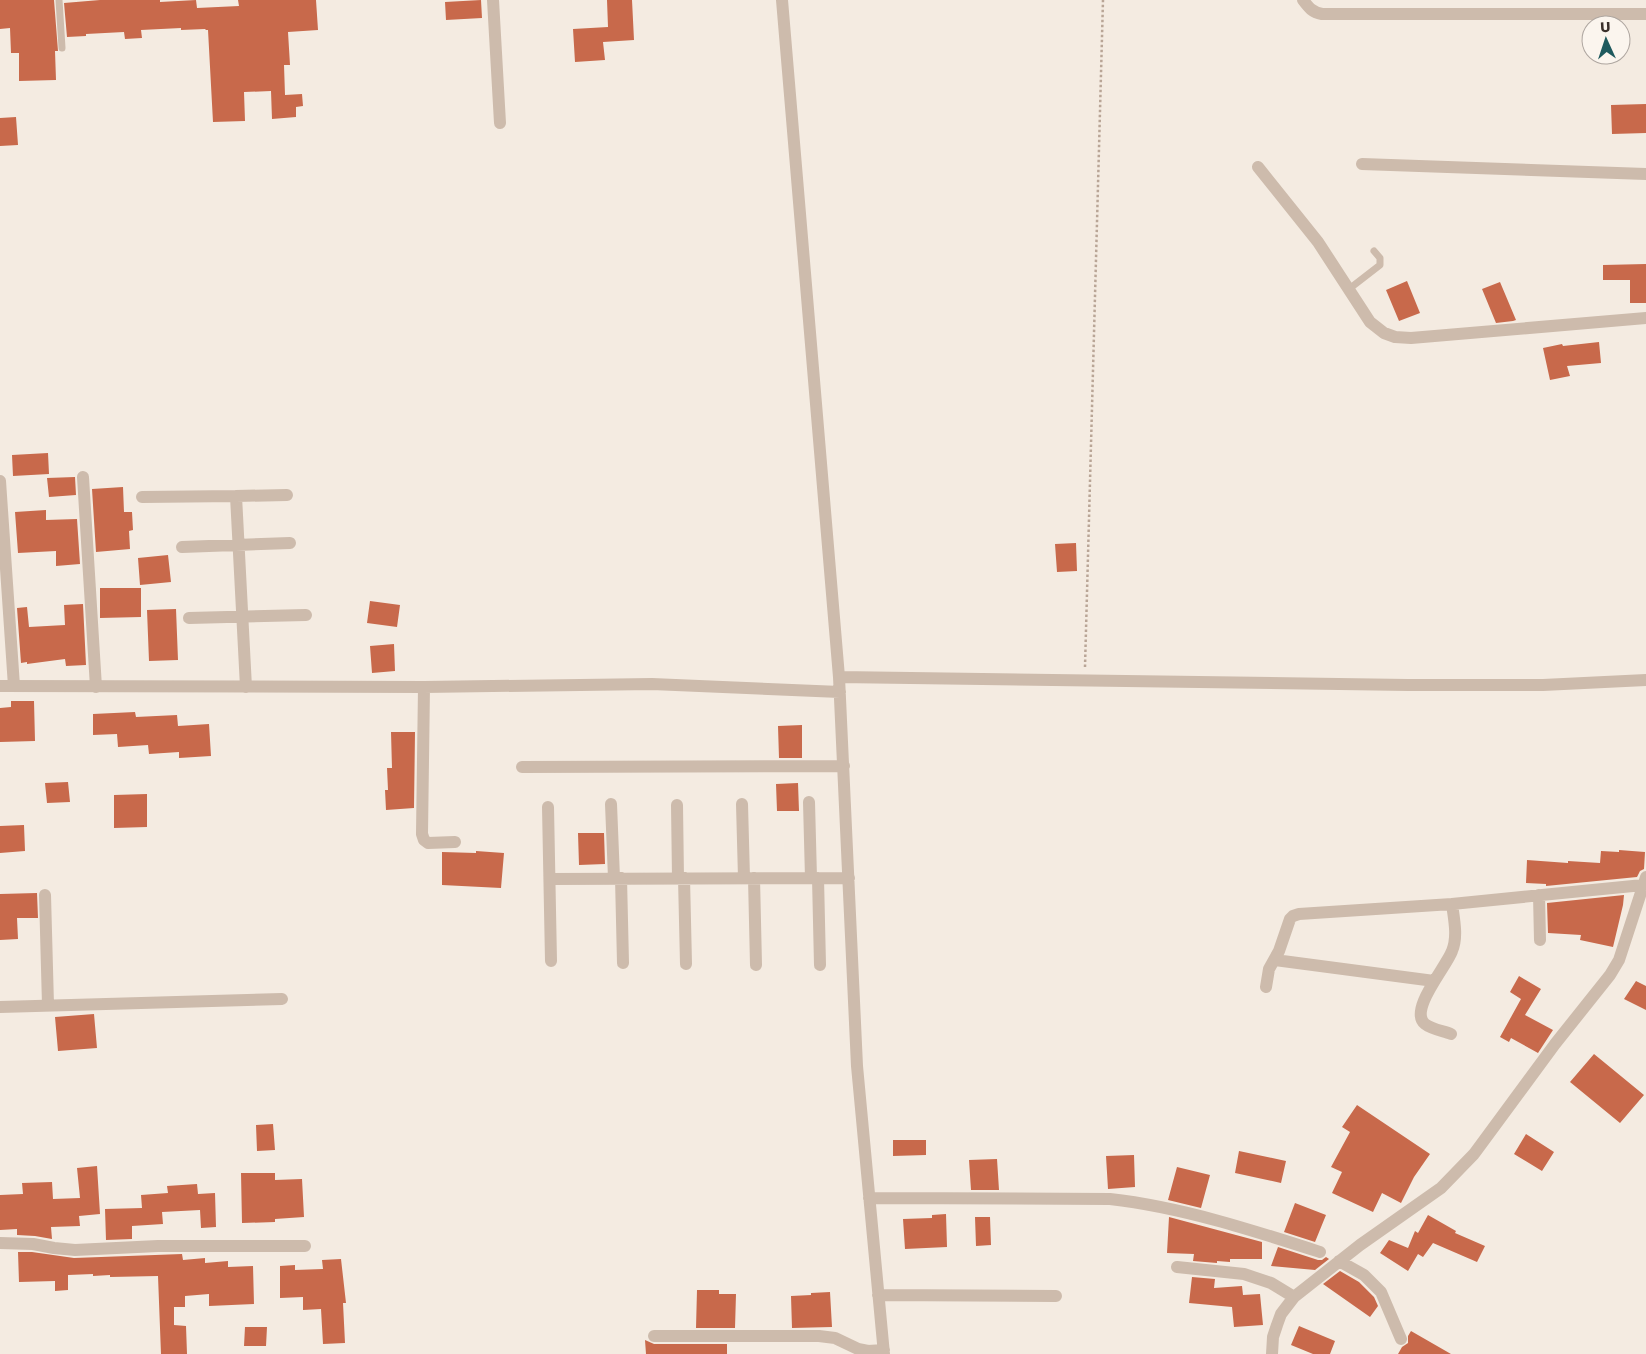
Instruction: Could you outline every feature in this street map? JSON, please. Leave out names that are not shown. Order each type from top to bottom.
[{"type":"street","points":[[493,0],[500,123]]},
{"type":"street","points":[[654,1336],[819,1336],[835,1338],[858,1349],[884,1352],[857,1056],[839,677],[782,0]]},
{"type":"street","points":[[1303,0],[1308,8],[1322,14],[1646,14]]},
{"type":"street","points":[[1362,164],[1646,174]]},
{"type":"street","points":[[1258,167],[1318,242],[1370,322],[1384,333],[1395,337],[1411,338],[1646,318]]},
{"type":"street","points":[[83,477],[96,687]]},
{"type":"street","points":[[0,481],[14,686]]},
{"type":"street","points":[[142,497],[287,495]]},
{"type":"street","points":[[236,496],[246,687]]},
{"type":"street","points":[[182,547],[290,543]]},
{"type":"street","points":[[189,618],[306,615]]},
{"type":"street","points":[[839,677],[1418,685],[1543,685],[1646,680]]},
{"type":"street","points":[[0,686],[246,687],[652,684],[840,692]]},
{"type":"street","points":[[424,686],[422,834],[424,840],[428,843],[455,842]]},
{"type":"street","points":[[522,767],[844,766]]},
{"type":"street","points":[[809,802],[820,965]]},
{"type":"street","points":[[611,804],[623,963]]},
{"type":"street","points":[[742,804],[756,965]]},
{"type":"street","points":[[677,805],[686,964]]},
{"type":"street","points":[[548,807],[551,961]]},
{"type":"street","points":[[550,878],[850,878]]},
{"type":"street","points":[[1266,987],[1269,970],[1275,960],[1290,919],[1299,914],[1452,904],[1645,881],[1619,960],[1610,975],[1555,1044],[1474,1154],[1441,1188],[1339,1261],[1294,1297],[1281,1314],[1274,1337],[1272,1354]]},
{"type":"street","points":[[45,895],[48,1005]]},
{"type":"street","points":[[1539,895],[1540,940]]},
{"type":"street","points":[[1451,1034],[1426,1025],[1421,1020],[1420,1012],[1434,981],[1449,958],[1453,948],[1452,904]]},
{"type":"street","points":[[1275,960],[1434,981]]},
{"type":"street","points":[[0,1007],[282,999]]},
{"type":"street","points":[[869,1198],[1110,1199],[1164,1207],[1320,1252]]},
{"type":"street","points":[[0,1242],[34,1244],[75,1250],[158,1246],[305,1246]]},
{"type":"street","points":[[1339,1261],[1364,1275],[1381,1292],[1401,1339]]},
{"type":"street","points":[[1177,1267],[1244,1274],[1271,1283],[1294,1297]]},
{"type":"street","points":[[878,1295],[1056,1296]]},
{"type":"lane","points":[[59,0],[62,48]]},
{"type":"lane","points":[[1349,289],[1380,265],[1380,258],[1374,251]]},
{"type":"path","points":[[1084,681],[1103,0]]},
{"type":"building","points":[[0,0],[54,0],[58,51],[55,51],[56,80],[19,81],[19,53],[11,53],[10,28],[0,29]]},
{"type":"building","points":[[100,0],[160,0],[160,2],[196,0],[197,8],[239,6],[238,0],[316,0],[318,30],[288,32],[290,65],[284,65],[285,95],[302,94],[303,106],[296,107],[296,117],[272,119],[271,91],[244,92],[245,121],[213,122],[208,30],[181,30],[181,28],[141,30],[142,38],[125,39],[124,32],[67,37],[64,3]]},
{"type":"building","points":[[481,0],[482,18],[446,20],[445,2]]},
{"type":"building","points":[[607,0],[632,0],[634,40],[603,42],[605,60],[575,62],[573,29],[608,27]]},
{"type":"building","points":[[1646,104],[1646,133],[1612,134],[1611,105]]},
{"type":"building","points":[[16,117],[18,145],[0,146],[0,118]]},
{"type":"building","points":[[1646,264],[1646,303],[1630,303],[1630,280],[1603,280],[1603,265]]},
{"type":"building","points":[[1407,281],[1420,313],[1399,321],[1386,290]]},
{"type":"building","points":[[1500,282],[1516,320],[1496,323],[1482,289]]},
{"type":"building","points":[[1599,342],[1601,363],[1567,366],[1570,376],[1550,380],[1543,348],[1562,344],[1563,346]]},
{"type":"building","points":[[48,453],[49,474],[13,476],[12,455]]},
{"type":"building","points":[[75,477],[76,495],[49,497],[47,478]]},
{"type":"building","points":[[123,487],[124,512],[132,512],[133,530],[129,531],[130,549],[96,552],[92,489]]},
{"type":"building","points":[[46,510],[46,520],[77,519],[80,564],[56,566],[56,551],[18,553],[15,512]]},
{"type":"building","points":[[1076,543],[1077,571],[1057,572],[1055,544]]},
{"type":"building","points":[[168,555],[171,582],[140,585],[138,558]]},
{"type":"building","points":[[100,588],[141,588],[141,617],[100,618]]},
{"type":"building","points":[[370,601],[400,605],[397,627],[367,623]]},
{"type":"building","points":[[83,604],[86,665],[66,666],[65,659],[27,664],[27,662],[21,663],[17,608],[27,607],[29,627],[65,625],[64,605]]},
{"type":"building","points":[[176,609],[178,660],[149,661],[147,610]]},
{"type":"building","points":[[394,644],[395,671],[372,673],[370,646]]},
{"type":"building","points":[[11,701],[34,701],[35,741],[0,742],[0,708],[11,707]]},
{"type":"building","points":[[135,712],[136,717],[177,715],[178,726],[209,724],[211,756],[179,758],[179,752],[149,754],[148,745],[118,747],[117,734],[93,735],[93,714]]},
{"type":"building","points":[[802,725],[802,758],[779,758],[778,726]]},
{"type":"building","points":[[391,732],[415,732],[414,808],[386,810],[385,790],[388,790],[387,768],[392,768]]},
{"type":"building","points":[[68,782],[70,802],[47,803],[45,783]]},
{"type":"building","points":[[798,783],[799,811],[777,811],[776,784]]},
{"type":"building","points":[[147,794],[147,827],[114,828],[114,795]]},
{"type":"building","points":[[24,825],[25,851],[0,853],[0,826]]},
{"type":"building","points":[[578,833],[604,833],[605,864],[579,865]]},
{"type":"building","points":[[1619,850],[1645,852],[1644,869],[1640,871],[1637,877],[1546,886],[1546,884],[1526,883],[1527,860],[1600,863],[1601,851],[1619,852]]},
{"type":"building","points":[[476,851],[504,853],[501,888],[442,885],[442,852],[476,853]]},
{"type":"building","points":[[37,893],[38,918],[17,918],[18,939],[0,940],[0,894]]},
{"type":"building","points":[[1624,895],[1613,947],[1580,940],[1581,935],[1548,933],[1547,903]]},
{"type":"building","points":[[1519,976],[1541,989],[1525,1015],[1553,1030],[1538,1053],[1511,1038],[1509,1042],[1500,1037],[1521,999],[1510,992]]},
{"type":"building","points":[[1636,981],[1646,986],[1646,1010],[1624,999]]},
{"type":"building","points":[[94,1014],[97,1048],[58,1051],[55,1017]]},
{"type":"building","points":[[1594,1054],[1644,1095],[1620,1123],[1570,1082]]},
{"type":"building","points":[[1357,1105],[1430,1154],[1414,1177],[1401,1203],[1382,1193],[1373,1212],[1332,1193],[1342,1172],[1331,1167],[1350,1132],[1342,1127]]},
{"type":"building","points":[[273,1124],[275,1150],[257,1151],[256,1125]]},
{"type":"building","points":[[1526,1134],[1554,1152],[1542,1171],[1514,1154]]},
{"type":"building","points":[[893,1140],[926,1140],[926,1155],[893,1156]]},
{"type":"building","points":[[1239,1151],[1286,1161],[1281,1183],[1235,1173]]},
{"type":"building","points":[[1134,1155],[1135,1187],[1108,1189],[1106,1156]]},
{"type":"building","points":[[997,1159],[999,1190],[971,1190],[969,1160]]},
{"type":"building","points":[[97,1166],[100,1214],[79,1216],[80,1226],[51,1227],[52,1239],[17,1235],[17,1229],[0,1230],[0,1195],[23,1194],[22,1183],[52,1182],[53,1199],[80,1198],[77,1168]]},
{"type":"building","points":[[1177,1167],[1210,1175],[1201,1208],[1168,1200]]},
{"type":"building","points":[[241,1173],[275,1173],[275,1180],[302,1179],[304,1217],[275,1219],[275,1222],[242,1223]]},
{"type":"building","points":[[197,1184],[198,1194],[215,1193],[216,1227],[201,1228],[200,1210],[162,1212],[163,1224],[132,1226],[132,1239],[106,1240],[105,1209],[142,1208],[141,1195],[168,1193],[167,1186]]},
{"type":"building","points":[[1295,1203],[1326,1215],[1315,1242],[1284,1232]]},
{"type":"building","points":[[946,1214],[947,1247],[905,1249],[903,1219],[932,1218],[932,1215]]},
{"type":"building","points":[[1428,1215],[1456,1231],[1455,1233],[1485,1246],[1477,1262],[1433,1243],[1423,1257],[1418,1254],[1408,1271],[1380,1253],[1389,1240],[1408,1248],[1415,1231],[1418,1233]]},
{"type":"building","points":[[975,1217],[990,1217],[991,1245],[976,1246]]},
{"type":"building","points":[[1169,1217],[1262,1242],[1262,1259],[1230,1259],[1230,1262],[1217,1261],[1217,1263],[1193,1261],[1194,1254],[1167,1253]]},
{"type":"building","points":[[1278,1247],[1318,1260],[1326,1257],[1329,1259],[1315,1270],[1271,1266]]},
{"type":"building","points":[[18,1252],[74,1258],[182,1254],[183,1260],[205,1258],[205,1263],[228,1261],[228,1267],[253,1266],[254,1304],[209,1306],[209,1294],[185,1296],[185,1307],[174,1307],[174,1325],[186,1326],[187,1354],[161,1354],[158,1276],[110,1277],[110,1275],[93,1276],[93,1274],[68,1275],[68,1290],[55,1291],[55,1281],[19,1282]]},
{"type":"building","points":[[341,1259],[346,1303],[343,1303],[345,1343],[323,1344],[321,1309],[303,1310],[303,1297],[280,1298],[280,1266],[295,1265],[295,1270],[323,1269],[322,1260]]},
{"type":"building","points":[[1340,1271],[1359,1282],[1374,1297],[1378,1306],[1370,1317],[1323,1284]]},
{"type":"building","points":[[1192,1277],[1215,1279],[1214,1288],[1242,1286],[1243,1295],[1260,1294],[1263,1325],[1234,1327],[1232,1307],[1189,1303]]},
{"type":"building","points":[[697,1290],[719,1290],[719,1294],[736,1294],[735,1328],[696,1328]]},
{"type":"building","points":[[830,1292],[832,1327],[792,1328],[791,1296]]},
{"type":"building","points":[[1299,1326],[1335,1341],[1330,1354],[1313,1354],[1291,1345]]},
{"type":"building","points":[[245,1327],[267,1327],[266,1346],[244,1346]]},
{"type":"building","points":[[1411,1331],[1451,1354],[1398,1354],[1402,1347],[1408,1343],[1408,1336]]},
{"type":"building","points":[[645,1340],[654,1344],[727,1344],[727,1354],[646,1354]]}]
